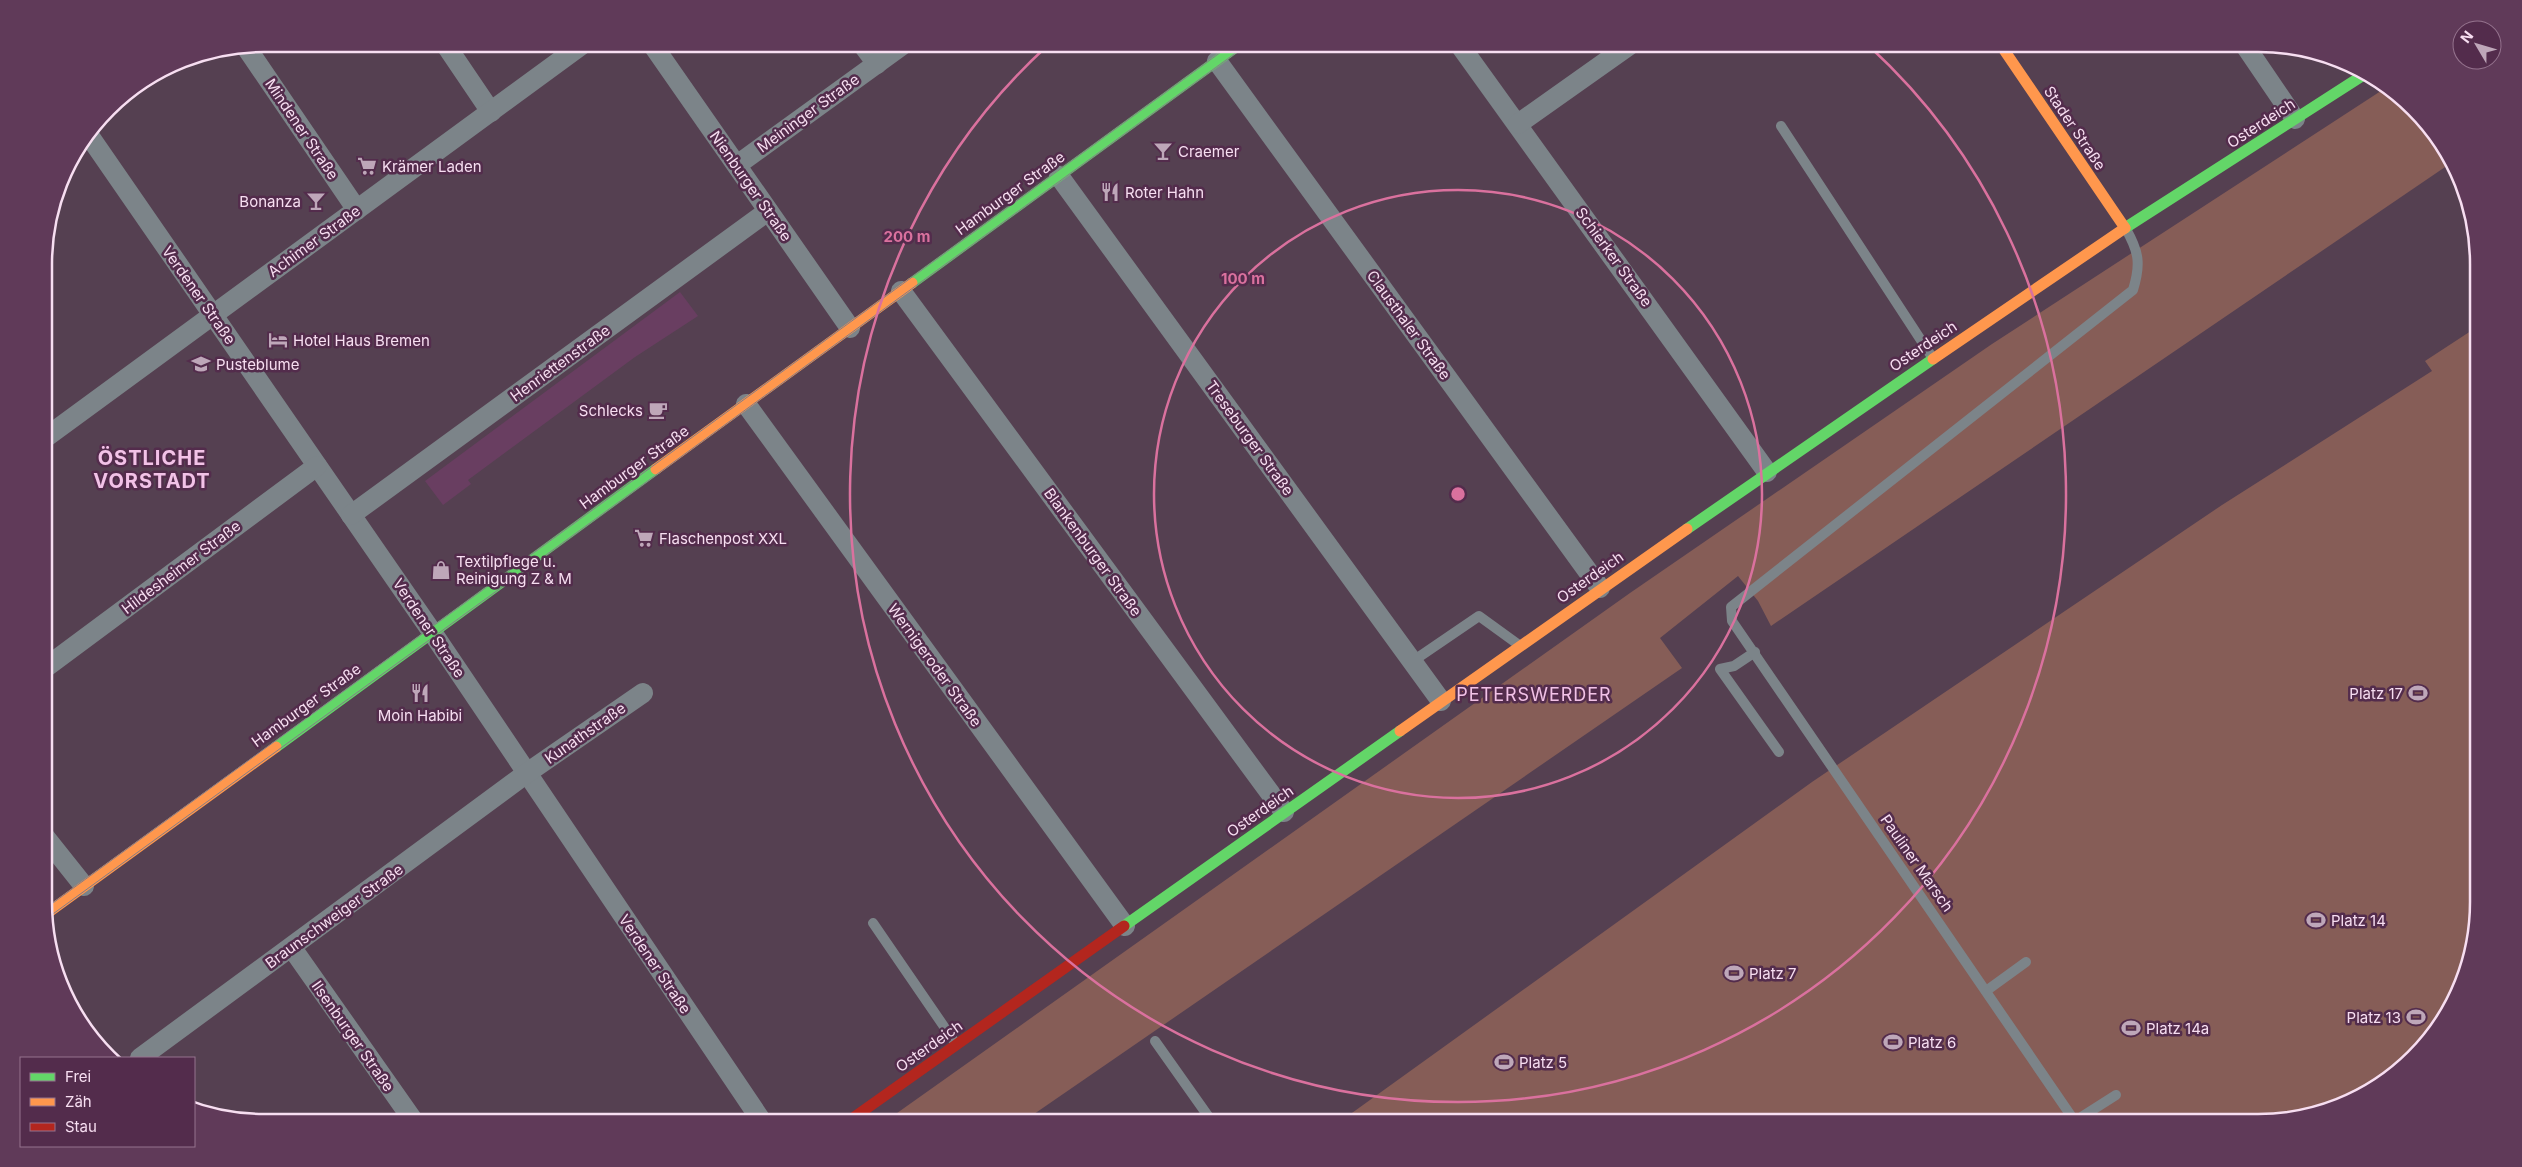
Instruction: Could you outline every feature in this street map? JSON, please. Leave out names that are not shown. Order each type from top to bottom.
[{"type":"main road","name":"Hamburger Straße","points":[[53,909],[1229,52]]},
{"type":"main road","name":"Stader Straße","points":[[2005,52],[2125,228]]},
{"type":"main road","name":"Osterdeich","points":[[857,1115],[1600,588],[1767,472],[2125,228],[2358,78]]},
{"type":"street","points":[[450,52],[491,112]]},
{"type":"street","name":"Achimer Straße","points":[[52,433],[572,52]]},
{"type":"street","name":"Nienburger Straße","points":[[658,52],[850,328]]},
{"type":"street","points":[[868,52],[876,64]]},
{"type":"street","name":"Meininger Straße","points":[[737,165],[893,52]]},
{"type":"street","name":"Schierker Straße","points":[[1465,52],[1767,472]]},
{"type":"street","points":[[1518,124],[1619,52]]},
{"type":"street","points":[[2249,52],[2295,119]]},
{"type":"street","name":"Mindener Straße","points":[[250,53],[357,210]]},
{"type":"street","name":"Clausthaler Straße","points":[[1217,61],[1600,588]]},
{"type":"street","name":"Verdener Straße","points":[[93,141],[432,632],[758,1115]]},
{"type":"street","name":"Treseburger Straße","points":[[1059,176],[1442,701]]},
{"type":"street","name":"Henriettenstraße","points":[[352,515],[768,210]]},
{"type":"street","name":"Blankenburger Straße","points":[[902,291],[1284,812]]},
{"type":"street","name":"Wernigeroder Straße","points":[[746,404],[1125,926]]},
{"type":"street","name":"Hildesheimer Straße","points":[[52,663],[317,466]]},
{"type":"street","name":"Kunathstraße","points":[[527,773],[643,693]]},
{"type":"street","name":"Braunschweiger Straße","points":[[141,1057],[292,948],[527,773]]},
{"type":"street","points":[[52,845],[84,886]]},
{"type":"street","name":"Ilsenburger Straße","points":[[292,948],[409,1115]]},
{"type":"lane","points":[[1781,126],[1933,358]]},
{"type":"lane","name":"Pauliner Marsch","points":[[2070,1115],[1732,621],[1731,607],[2133,290],[2139,269],[2135,245],[2125,228]]},
{"type":"lane","points":[[1413,661],[1479,616],[1520,646]]},
{"type":"lane","points":[[1755,652],[1734,666],[1720,669],[1779,752]]},
{"type":"lane","points":[[873,923],[957,1045]]},
{"type":"lane","points":[[1986,991],[2026,962]]},
{"type":"lane","points":[[1155,1040],[1207,1115]]},
{"type":"lane","points":[[2086,1115],[2116,1096]]},
{"type":"shaded area","points":[[2380,92],[2417,125],[2434,147],[2446,167],[1771,626],[1758,601],[1738,576],[1660,638],[1682,668],[1033,1115],[894,1115],[1630,593],[1992,344]]},
{"type":"shaded area","points":[[680,292],[698,316],[635,357],[468,480],[471,484],[443,505],[425,481]]},
{"type":"shaded area","points":[[2470,332],[2470,902],[2468,930],[2462,957],[2448,996],[2434,1020],[2417,1042],[2397,1062],[2375,1079],[2351,1093],[2312,1107],[2285,1113],[2257,1115],[1349,1115],[1812,782],[2222,505],[2432,371],[2425,361]]},
{"type":"tram line","points":[[52,904],[1221,52]]},
{"type":"tram line","points":[[53,914],[1237,52]]},
{"type":"traffic: fast","points":[[912,283],[1229,52]]},
{"type":"traffic: fast","points":[[2125,228],[2358,78]]},
{"type":"traffic: fast","points":[[1687,529],[1933,359]]},
{"type":"traffic: fast","points":[[276,747],[656,469]]},
{"type":"traffic: fast","points":[[1124,926],[1400,731]]},
{"type":"traffic: slow","points":[[2005,52],[2125,228]]},
{"type":"traffic: slow","points":[[1933,359],[2125,228]]},
{"type":"traffic: slow","points":[[656,469],[912,283]]},
{"type":"traffic: slow","points":[[1400,731],[1687,529]]},
{"type":"traffic: slow","points":[[53,909],[276,747]]},
{"type":"traffic: jam","points":[[857,1115],[1124,926]]},
{"type":"place","name":"Craemer","points":[[1163,151]]},
{"type":"place","name":"Krämer Laden","points":[[367,166]]},
{"type":"place","name":"Roter Hahn","points":[[1110,192]]},
{"type":"place","name":"Bonanza","points":[[316,201]]},
{"type":"place","name":"Hotel Haus Bremen","points":[[278,340]]},
{"type":"place","name":"Pusteblume","points":[[201,364]]},
{"type":"place","name":"Schlecks","points":[[658,410]]},
{"type":"place","name":"Flaschenpost XXL","points":[[644,538]]},
{"type":"place","name":"Textilpflege u. Reinigung Z & M","points":[[441,570]]},
{"type":"place","name":"Moin Habibi","points":[[420,693]]},
{"type":"place","name":"Platz 17","points":[[2418,693]]},
{"type":"place","name":"Platz 14","points":[[2316,920]]},
{"type":"place","name":"Platz 7","points":[[1734,973]]},
{"type":"place","name":"Platz 13","points":[[2416,1017]]},
{"type":"place","name":"Platz 14a","points":[[2131,1028]]},
{"type":"place","name":"Platz 6","points":[[1893,1042]]},
{"type":"place","name":"Platz 5","points":[[1504,1062]]},
{"type":"district","name":"ÖSTLICHE VORSTADT","points":[[152,470]]},
{"type":"district","name":"PETERSWERDER","points":[[1534,694]]}]
